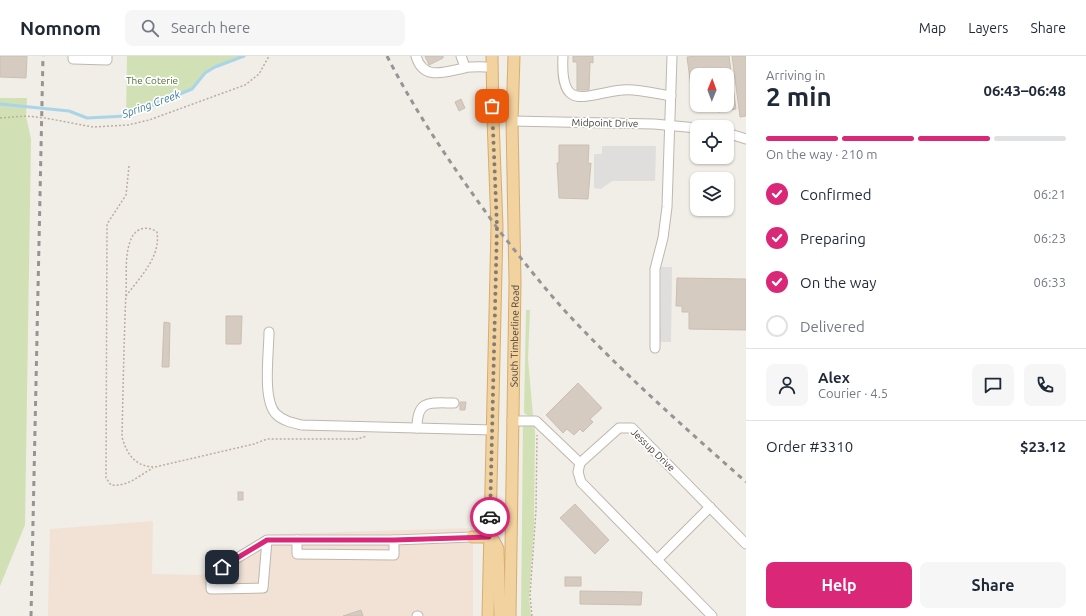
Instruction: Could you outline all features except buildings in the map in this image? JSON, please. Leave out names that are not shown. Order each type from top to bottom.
[{"type":"main road","name":"South Timberline Road","points":[[510,616],[515,282],[512,121],[514,56]]},
{"type":"main road","name":"South Timberline Road","points":[[488,616],[497,227],[492,62]]},
{"type":"main road","points":[[472,537],[489,537],[494,541],[498,549],[500,616]]},
{"type":"street","points":[[73,56],[73,59],[107,60],[107,56]]},
{"type":"street","points":[[416,56],[418,64],[425,71],[445,73],[492,62]]},
{"type":"street","points":[[461,56],[465,68]]},
{"type":"street","points":[[563,56],[566,86],[568,92],[573,95],[593,96],[623,90],[671,96]]},
{"type":"street","points":[[655,348],[655,269],[663,238],[667,207],[671,125],[672,56]]},
{"type":"street","name":"Midpoint Drive","points":[[512,121],[671,125],[690,127]]},
{"type":"street","points":[[734,135],[746,139]]},
{"type":"street","points":[[269,332],[268,396],[276,414],[283,420],[302,425],[493,430]]},
{"type":"street","points":[[417,428],[417,416],[423,405],[428,403],[454,403]]},
{"type":"street","points":[[512,421],[536,421],[580,463],[578,472],[581,482],[712,616]]},
{"type":"street","name":"Jessup Drive","points":[[580,463],[619,428],[632,428],[746,544]]},
{"type":"street","points":[[657,560],[710,507]]},
{"type":"street","points":[[267,540],[263,588],[211,589],[211,574],[267,540],[394,540],[472,537]]},
{"type":"street","points":[[297,540],[297,554],[394,555],[394,540]]},
{"type":"path","points":[[0,118],[26,116],[93,127],[137,124],[245,85],[259,74],[269,56]]},
{"type":"path","points":[[129,166],[126,195],[107,224],[106,478],[111,485],[119,486],[129,483],[155,467]]},
{"type":"path","points":[[126,296],[155,253],[158,238],[157,232],[153,229],[141,229],[135,232],[131,237],[128,248],[126,296],[122,437],[126,450],[133,459],[145,467],[155,467],[267,440],[357,440],[379,427]]},
{"type":"path","points":[[532,616],[530,595],[536,510],[537,431]]},
{"type":"shaded area","points":[[602,146],[656,146],[655,181],[612,181],[601,189],[594,188],[594,154],[602,154]]},
{"type":"shaded area","points":[[661,267],[672,267],[671,342],[660,342]]},
{"type":"shaded area","points":[[153,521],[152,574],[202,575],[248,545],[276,534],[473,528],[473,616],[48,616],[50,529]]},
{"type":"green space","name":"The Coterie","points":[[127,56],[244,56],[215,67],[205,73],[192,89],[126,116]]},
{"type":"green space","points":[[0,98],[27,98],[26,116],[31,139],[25,525],[0,586]]},
{"type":"green space","points":[[526,310],[530,310],[528,359],[533,416],[524,413]]},
{"type":"green space","points":[[534,424],[534,526],[529,598],[531,616],[521,616],[523,426]]},
{"type":"waterway","name":"Spring Creek","points":[[0,104],[69,111],[87,118],[126,116],[192,89],[205,73],[215,67],[244,56]]},
{"type":"railway","points":[[31,616],[43,56]]},
{"type":"railway","points":[[387,56],[412,102],[455,169],[501,233],[552,296],[604,352],[746,482]]},
{"type":"way so far","points":[[490,517],[497,277],[497,227],[492,106]]},
{"type":"route","points":[[222,567],[267,540],[394,540],[489,537],[490,517]]}]
